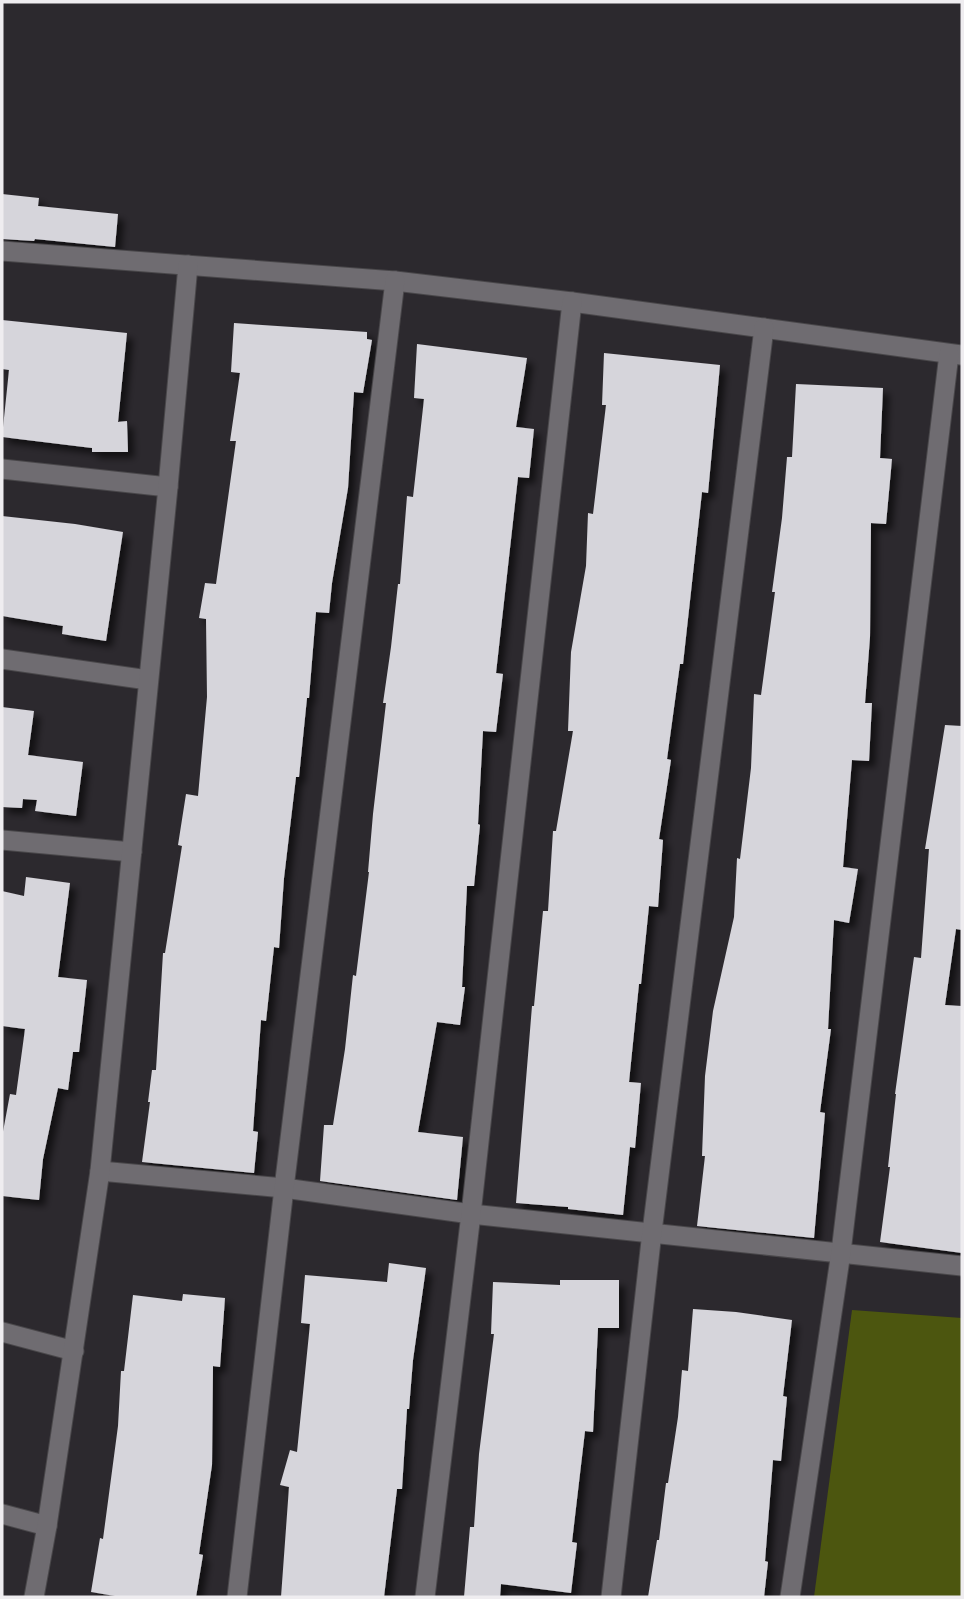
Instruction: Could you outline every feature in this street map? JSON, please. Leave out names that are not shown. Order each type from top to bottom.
[{"type":"street","points":[[2,251],[395,281],[956,355],[841,1252],[790,1597]]},
{"type":"street","points":[[34,1597],[100,1171],[188,265]]},
{"type":"street","points":[[237,1597],[395,281]]},
{"type":"street","points":[[425,1597],[471,1214],[572,303]]},
{"type":"street","points":[[611,1597],[652,1232],[764,328]]},
{"type":"street","points":[[2,469],[168,488]]},
{"type":"street","points":[[2,659],[148,680]]},
{"type":"street","points":[[2,840],[132,852]]},
{"type":"street","points":[[100,1171],[284,1188],[471,1214],[962,1266]]},
{"type":"street","points":[[2,1332],[74,1351]]},
{"type":"street","points":[[2,1514],[47,1526]]},
{"type":"green space","points":[[852,1310],[962,1318],[962,1597],[814,1597]]},
{"type":"building","points":[[2,194],[39,198],[38,206],[118,214],[115,247],[35,239],[2,239]]},
{"type":"building","points":[[2,320],[127,333],[118,422],[127,421],[128,452],[92,452],[92,448],[2,437],[9,370],[2,369]]},
{"type":"building","points":[[234,323],[367,332],[367,339],[372,340],[363,393],[354,392],[348,488],[329,613],[316,612],[309,698],[284,878],[279,948],[274,947],[266,1021],[261,1020],[253,1131],[258,1132],[254,1173],[142,1162],[152,1070],[156,1070],[163,953],[182,846],[178,845],[186,794],[198,796],[207,697],[206,619],[199,618],[205,583],[216,584],[236,441],[230,441],[240,373],[231,372]]},
{"type":"building","points":[[417,344],[527,358],[516,427],[534,429],[529,478],[518,477],[496,673],[503,674],[496,732],[483,731],[480,825],[474,886],[467,886],[462,987],[465,987],[460,1025],[437,1022],[418,1132],[463,1137],[457,1200],[320,1181],[324,1125],[333,1125],[353,975],[356,976],[386,703],[383,703],[400,584],[407,496],[413,497],[424,399],[414,398]]},
{"type":"building","points":[[604,353],[720,365],[708,493],[702,492],[683,664],[680,664],[667,759],[671,760],[659,839],[663,840],[658,907],[649,906],[639,984],[629,1082],[641,1083],[635,1148],[630,1147],[623,1215],[516,1203],[532,1006],[543,911],[548,911],[553,831],[556,831],[573,731],[568,731],[571,652],[586,566],[588,513],[593,514],[606,405],[602,405]]},
{"type":"building","points":[[796,384],[883,388],[880,458],[892,459],[886,524],[871,523],[870,637],[865,703],[872,703],[869,761],[852,760],[843,867],[858,869],[849,923],[834,920],[828,1029],[831,1029],[820,1112],[825,1113],[814,1238],[697,1226],[705,1156],[702,1156],[705,1076],[713,1011],[734,917],[737,858],[740,859],[751,768],[754,694],[761,695],[775,592],[772,592],[787,457],[792,457]]},
{"type":"building","points":[[2,516],[123,532],[106,641],[62,634],[63,626],[2,616]]},
{"type":"building","points":[[2,707],[34,711],[28,755],[83,762],[76,816],[35,811],[37,800],[23,799],[22,808],[2,807]]},
{"type":"building","points":[[945,725],[962,726],[962,930],[956,929],[945,1005],[962,1006],[962,1253],[880,1242],[890,1167],[895,1094],[914,957],[921,958],[929,849],[925,849]]},
{"type":"building","points":[[26,877],[70,883],[58,977],[87,980],[79,1052],[73,1052],[68,1090],[58,1088],[43,1159],[39,1200],[2,1196],[2,1137],[10,1094],[16,1095],[25,1029],[2,1026],[2,891],[24,896]]},
{"type":"building","points":[[389,1263],[426,1268],[407,1409],[402,1489],[397,1489],[384,1597],[281,1597],[289,1487],[280,1485],[290,1450],[297,1452],[310,1324],[301,1323],[305,1275],[387,1282]]},
{"type":"building","points":[[560,1280],[619,1280],[619,1328],[598,1328],[593,1432],[585,1431],[572,1542],[577,1543],[571,1593],[501,1584],[500,1597],[464,1597],[494,1334],[491,1334],[493,1282],[560,1285]]},
{"type":"building","points":[[183,1294],[225,1298],[220,1367],[213,1366],[212,1465],[199,1554],[203,1555],[196,1597],[121,1597],[91,1592],[100,1538],[103,1539],[118,1426],[121,1371],[124,1371],[133,1295],[182,1301]]},
{"type":"building","points":[[693,1309],[792,1320],[783,1396],[787,1397],[781,1461],[773,1460],[764,1597],[648,1597],[678,1417],[682,1370],[688,1371]]}]
